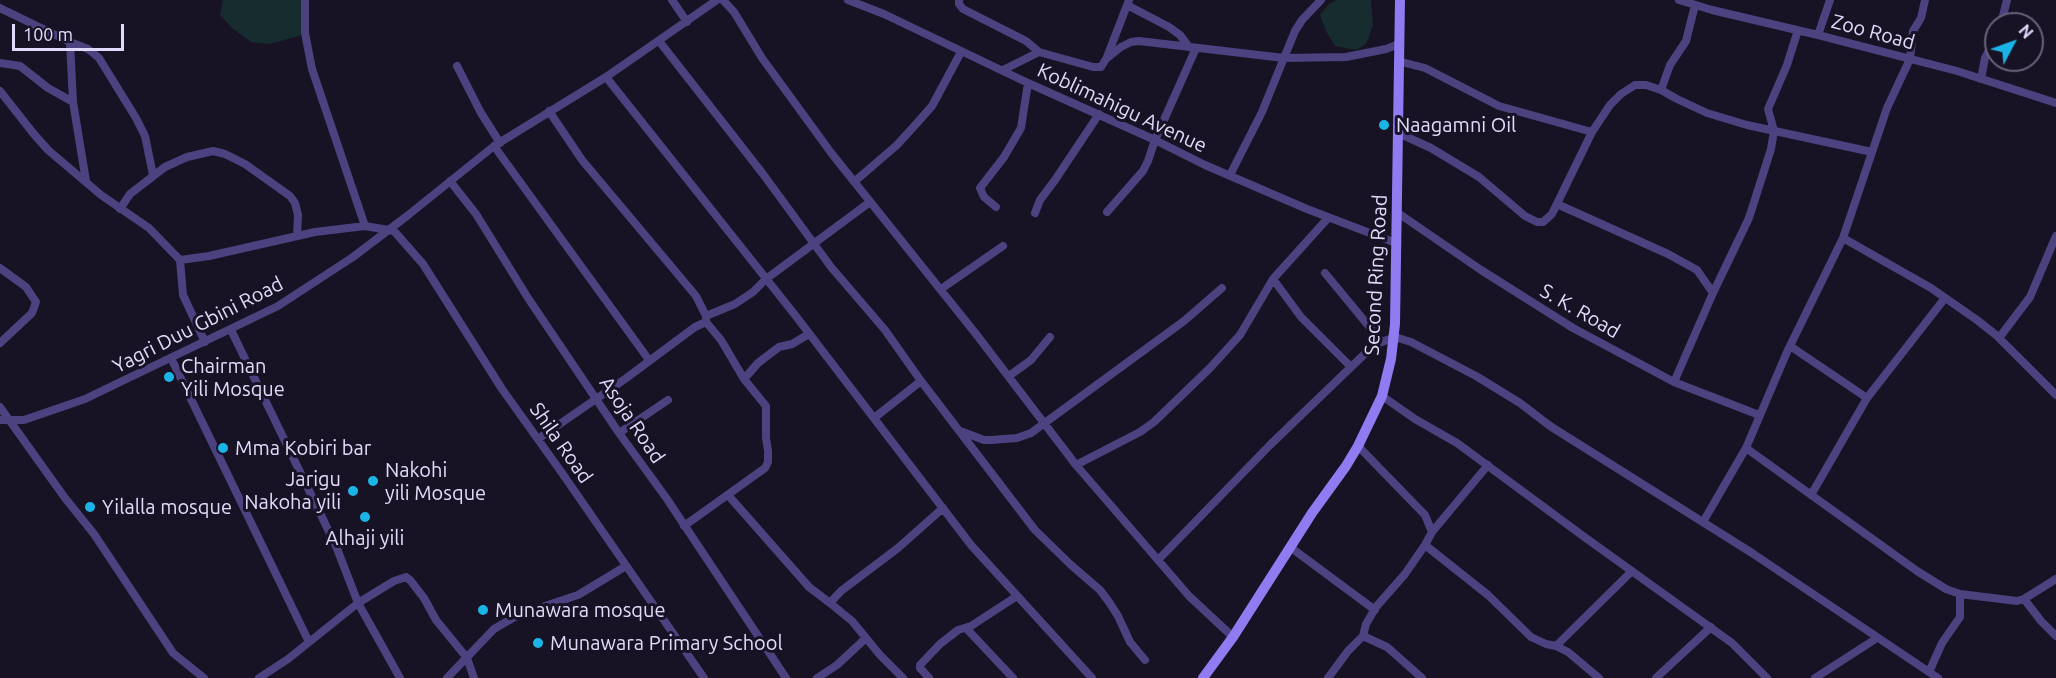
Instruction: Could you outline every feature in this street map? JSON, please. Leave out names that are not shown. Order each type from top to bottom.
[{"type":"street","points":[[305,0],[305,33],[312,69],[365,226]]},
{"type":"street","points":[[672,0],[687,22]]},
{"type":"street","name":"Yagri Duu Gbini Road","points":[[4,420],[24,420],[85,399],[231,330],[299,293],[353,257],[497,145],[606,78],[717,0]]},
{"type":"street","points":[[723,0],[734,12],[786,92],[854,182],[941,289],[1076,465],[1189,596],[1233,637]]},
{"type":"street","name":"Koblimahigu Avenue","points":[[848,0],[884,14],[961,52],[1230,175],[1328,218],[1391,241]]},
{"type":"street","points":[[960,0],[959,4],[963,9],[1026,41],[1039,52],[1093,67],[1101,66],[1121,46],[1139,41],[1284,58],[1346,57],[1399,44]]},
{"type":"street","points":[[1230,175],[1262,112],[1302,20],[1321,0]]},
{"type":"street","name":"Second Ring Road","points":[[1203,678],[1233,637],[1358,446],[1382,396],[1395,337],[1397,275],[1391,241],[1398,213],[1400,0]]},
{"type":"street","name":"Zoo Road","points":[[1679,0],[1981,79],[2056,103]]},
{"type":"street","points":[[1818,35],[1830,0]]},
{"type":"street","points":[[1703,522],[1746,448],[1790,346],[1843,238],[1897,84],[1910,60],[1912,31],[1921,18],[1925,0]]},
{"type":"street","points":[[1106,59],[1128,3],[1169,27],[1192,47]]},
{"type":"street","points":[[1661,90],[1670,65],[1686,41],[1695,5]]},
{"type":"street","points":[[0,8],[93,52],[109,72],[144,136],[153,175]]},
{"type":"street","points":[[1674,382],[1713,292],[1749,218],[1771,149],[1774,131],[1768,109],[1787,65],[1798,30]]},
{"type":"street","points":[[659,41],[763,174],[813,243],[885,330],[921,381],[1035,530],[1071,566],[1100,590],[1118,616],[1130,642],[1145,660]]},
{"type":"street","points":[[70,42],[73,102],[86,182]]},
{"type":"street","points":[[1107,212],[1143,171],[1192,47]]},
{"type":"street","points":[[854,182],[889,153],[932,106],[961,52]]},
{"type":"street","points":[[1003,70],[1039,52]]},
{"type":"street","points":[[1398,61],[1425,68],[1499,106],[1592,132]]},
{"type":"street","points":[[0,63],[20,66],[48,88],[73,102]]},
{"type":"street","points":[[1981,79],[1984,63]]},
{"type":"street","points":[[457,66],[497,145],[650,360]]},
{"type":"street","points":[[606,78],[809,334],[971,545],[1092,678]]},
{"type":"street","points":[[996,207],[984,197],[980,188],[1004,157],[1021,128],[1028,83]]},
{"type":"street","points":[[1398,133],[1431,148],[1479,177],[1530,220],[1543,222],[1552,214],[1592,132],[1610,105],[1635,85],[1646,85],[1707,112],[1774,131],[1872,152]]},
{"type":"street","points":[[0,91],[3,101],[41,143],[120,209],[149,228],[180,260],[183,295],[205,342]]},
{"type":"street","points":[[549,111],[582,160],[696,296],[706,319],[744,379],[766,406],[768,462],[761,472],[684,526]]},
{"type":"street","points":[[1035,213],[1040,201],[1099,114]]},
{"type":"street","points":[[120,209],[130,194],[153,175],[177,161],[199,153],[213,151],[245,164],[290,196],[298,214],[297,236]]},
{"type":"street","name":"Asoja Road","points":[[450,181],[482,223],[528,297],[786,678]]},
{"type":"street","points":[[538,439],[706,319],[753,292],[766,279],[870,202]]},
{"type":"street","points":[[1557,204],[1668,254],[1697,270],[1713,292]]},
{"type":"street","name":"S. K. Road","points":[[1398,213],[1481,270],[1573,328],[1674,382],[1759,415]]},
{"type":"street","points":[[1076,465],[1140,432],[1154,422],[1233,344],[1273,279],[1328,218]]},
{"type":"street","points":[[180,260],[209,256],[297,236],[365,226],[390,229]]},
{"type":"street","name":"Shila Road","points":[[390,229],[399,235],[423,264],[490,371],[704,678]]},
{"type":"street","points":[[1999,338],[2030,297],[2056,236]]},
{"type":"street","points":[[1843,238],[1932,288],[1999,338],[2056,395]]},
{"type":"street","points":[[941,289],[1003,246]]},
{"type":"street","points":[[0,268],[26,287],[36,302],[32,313],[0,343]]},
{"type":"street","points":[[1325,273],[1381,341]]},
{"type":"street","points":[[1273,279],[1301,317],[1351,367]]},
{"type":"street","points":[[962,432],[984,440],[1017,438],[1031,433],[1184,321],[1222,288]]},
{"type":"street","points":[[1811,495],[1867,398],[1945,298]]},
{"type":"street","points":[[231,330],[336,546],[358,603],[400,678]]},
{"type":"street","points":[[744,379],[758,363],[779,347],[792,344],[809,334]]},
{"type":"street","points":[[1009,376],[1031,360],[1050,337]]},
{"type":"street","points":[[1158,560],[1271,444],[1374,345],[1395,337],[1411,342],[1476,376],[1520,403],[1550,426],[1703,522],[1938,678]]},
{"type":"street","points":[[1790,346],[1867,398]]},
{"type":"street","points":[[171,358],[309,642]]},
{"type":"street","points":[[874,418],[921,381]]},
{"type":"street","points":[[1382,396],[1488,465],[1711,627],[1732,643],[1767,678]]},
{"type":"street","points":[[619,433],[668,400]]},
{"type":"street","points":[[0,407],[4,420],[94,534],[173,653],[204,678]]},
{"type":"street","points":[[1358,446],[1425,515],[1432,532]]},
{"type":"street","points":[[1746,448],[1917,571],[1946,589],[1960,594],[2017,601],[2056,579]]},
{"type":"street","points":[[1328,678],[1348,651],[1363,636],[1366,624],[1375,610],[1405,574],[1432,532],[1488,465]]},
{"type":"street","points":[[728,495],[809,587],[852,621],[880,655],[903,678]]},
{"type":"street","points":[[830,603],[841,591],[898,548],[943,508]]},
{"type":"street","points":[[1425,545],[1488,595],[1531,637],[1568,652],[1599,678]]},
{"type":"street","points":[[1290,547],[1375,610]]},
{"type":"street","points":[[447,678],[494,629],[510,619],[578,595],[626,566]]},
{"type":"street","points":[[1556,646],[1632,571]]},
{"type":"street","points":[[259,678],[358,603],[394,581],[406,578],[424,597],[436,620],[467,658],[474,678]]},
{"type":"street","points":[[1929,672],[1942,643],[1960,617],[1960,594]]},
{"type":"street","points":[[929,678],[920,666],[940,644],[958,630],[966,628],[1017,596]]},
{"type":"street","points":[[2024,599],[2056,636]]},
{"type":"street","points":[[1656,678],[1711,627]]},
{"type":"street","points":[[966,628],[1012,678]]},
{"type":"street","points":[[1363,636],[1387,647],[1422,678]]},
{"type":"street","points":[[817,678],[828,675],[866,638]]},
{"type":"street","points":[[1815,678],[1877,638]]},
{"type":"green space","points":[[223,0],[303,0],[302,35],[270,44],[251,42],[232,28],[220,15]]},
{"type":"green space","points":[[1336,0],[1371,0],[1373,25],[1366,44],[1356,50],[1335,46],[1326,31],[1320,15],[1329,4]]},
{"type":"place","name":"Naagamni Oil","points":[[1384,125]]},
{"type":"place","name":"Chairman Yili Mosque","points":[[169,377]]},
{"type":"place","name":"Mma Kobiri bar","points":[[223,448]]},
{"type":"place","name":"Nakohi yili Mosque","points":[[373,481]]},
{"type":"place","name":"Jarigu Nakoha yili","points":[[353,491]]},
{"type":"place","name":"Yilalla mosque","points":[[90,507]]},
{"type":"place","name":"Alhaji yili","points":[[365,517]]},
{"type":"place","name":"Munawara mosque","points":[[483,610]]},
{"type":"place","name":"Munawara Primary School","points":[[538,643]]}]
